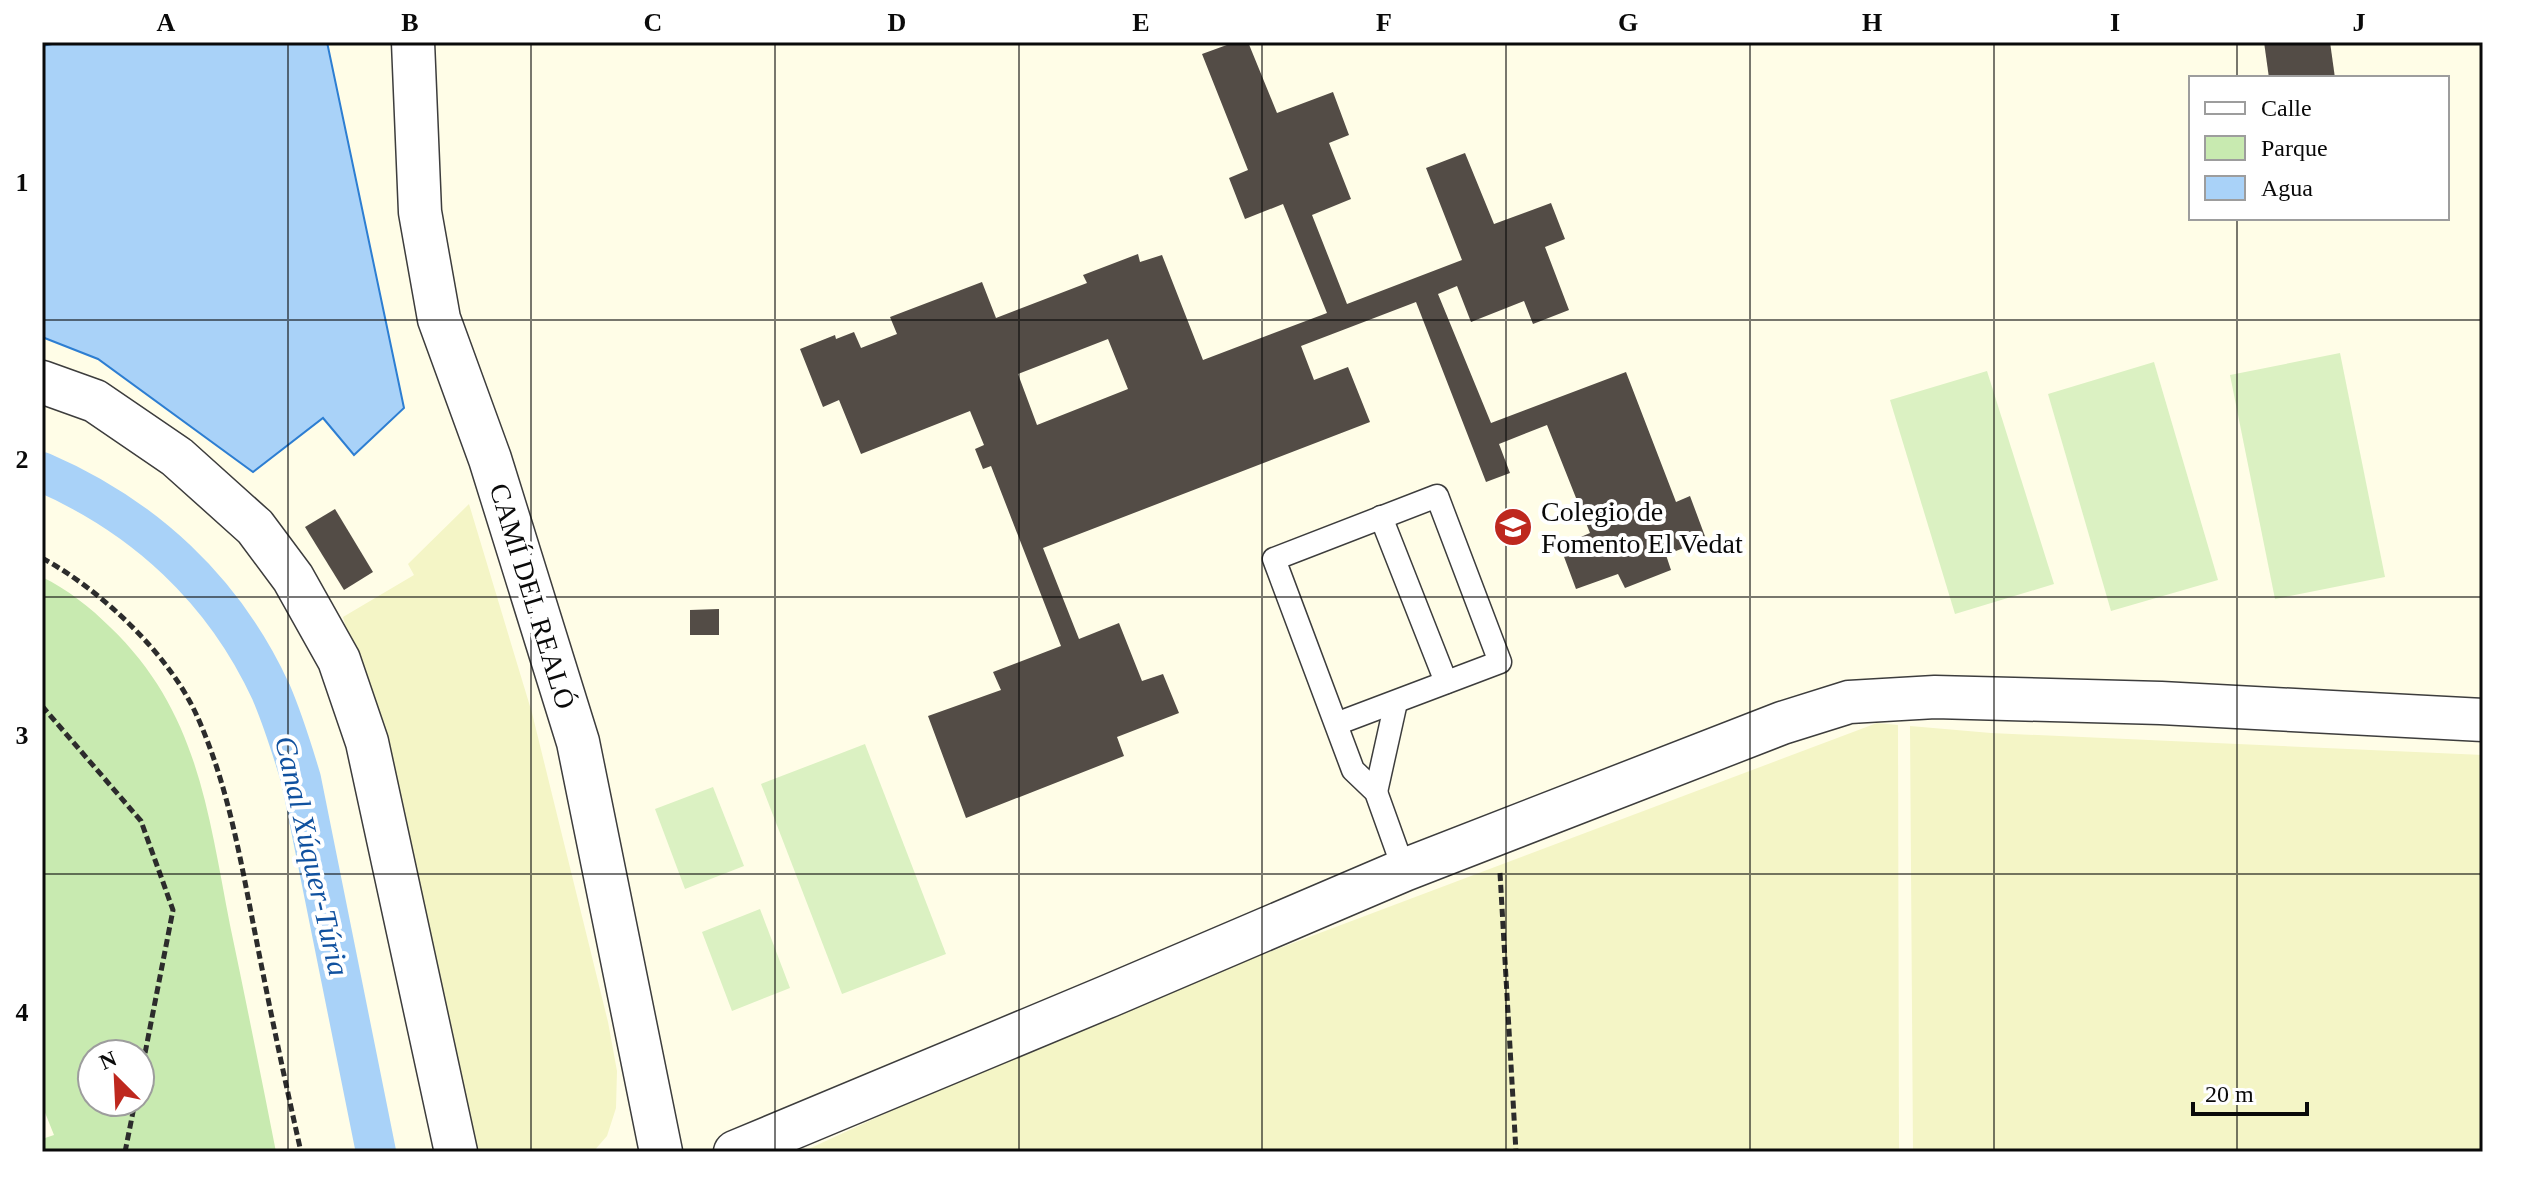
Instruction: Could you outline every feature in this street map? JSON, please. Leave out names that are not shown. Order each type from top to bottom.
[{"type":"street","name":"CAMÍ DEL REALÓ","points":[[413,42],[420,212],[439,319],[490,459],[578,742],[661,1152]]},
{"type":"street","points":[[42,382],[95,401],[166,449],[255,527],[293,578],[339,660],[367,742],[456,1152]]},
{"type":"street","points":[[735,1152],[1497,832],[1782,723],[1849,702],[1935,697],[2161,703],[2483,720]]},
{"type":"lane","points":[[1336,724],[1500,662],[1437,496],[1274,559],[1353,770],[1376,792],[1404,870]]},
{"type":"lane","points":[[1381,517],[1446,682]]},
{"type":"lane","points":[[1376,792],[1396,702]]},
{"type":"path","points":[[42,558],[62,569],[128,622],[168,669],[196,713],[215,761],[234,824],[301,1152]]},
{"type":"path","points":[[42,706],[141,821],[173,910],[148,1038]]},
{"type":"path","points":[[1497,832],[1516,1152]]},
{"type":"path","points":[[125,1152],[132,1118]]},
{"type":"green space","points":[[2340,353],[2385,577],[2275,599],[2230,375]]},
{"type":"green space","points":[[2154,362],[2218,580],[2111,611],[2048,394]]},
{"type":"green space","points":[[1987,371],[2054,584],[1955,614],[1890,400]]},
{"type":"green space","points":[[469,504],[532,713],[608,1022],[617,1071],[616,1108],[607,1136],[593,1152],[464,1152],[343,617],[414,575],[408,564]]},
{"type":"green space","points":[[42,577],[95,613],[140,659],[163,693],[181,728],[206,803],[276,1152],[42,1152],[42,1139],[54,1135],[42,1105]]},
{"type":"green space","points":[[1877,723],[1898,725],[1899,1152],[802,1152],[1086,1021]]},
{"type":"green space","points":[[1910,726],[1991,733],[2483,755],[2483,1152],[1913,1152]]},
{"type":"green space","points":[[865,744],[946,954],[842,994],[761,784]]},
{"type":"green space","points":[[713,787],[744,866],[685,889],[655,809]]},
{"type":"green space","points":[[760,909],[790,988],[732,1011],[702,932]]},
{"type":"water","points":[[62,42],[327,42],[404,408],[354,455],[323,418],[253,472],[98,359],[42,337],[42,46]]},
{"type":"building","points":[[1235,42],[1248,42],[1277,113],[1333,92],[1349,135],[1329,143],[1351,199],[1312,215],[1347,304],[1462,260],[1426,168],[1465,153],[1494,224],[1551,203],[1565,239],[1545,247],[1569,310],[1533,324],[1524,301],[1471,322],[1457,286],[1438,294],[1491,423],[1626,372],[1676,502],[1690,496],[1706,539],[1666,555],[1671,570],[1625,588],[1618,574],[1576,589],[1560,546],[1590,533],[1547,425],[1499,444],[1510,473],[1486,482],[1416,302],[1301,346],[1314,380],[1348,367],[1370,422],[1043,548],[1079,639],[1119,623],[1142,681],[1163,674],[1179,713],[1117,737],[1124,756],[966,818],[928,716],[1001,690],[993,672],[1061,646],[991,466],[983,469],[975,449],[984,445],[970,411],[861,454],[839,400],[823,407],[800,349],[835,335],[836,339],[854,332],[861,348],[897,334],[890,317],[982,282],[996,318],[1087,283],[1083,275],[1138,254],[1140,262],[1162,255],[1203,360],[1327,313],[1283,204],[1245,219],[1229,178],[1248,170],[1202,54]],"holes":[[[1108,339],[1128,389],[1037,425],[1018,374]]]},
{"type":"building","points":[[2264,42],[2330,42],[2335,76],[2269,76]]},
{"type":"building","points":[[335,509],[373,572],[344,590],[305,527]]},
{"type":"building","points":[[719,609],[719,635],[690,635],[690,610]]},
{"type":"waterway","name":"Canal Xúquer-Túria","points":[[42,472],[114,511],[177,560],[230,621],[271,692],[301,779],[376,1152]]},
{"type":"place","name":"Colegio de Fomento El Vedat","points":[[1513,527]]}]
